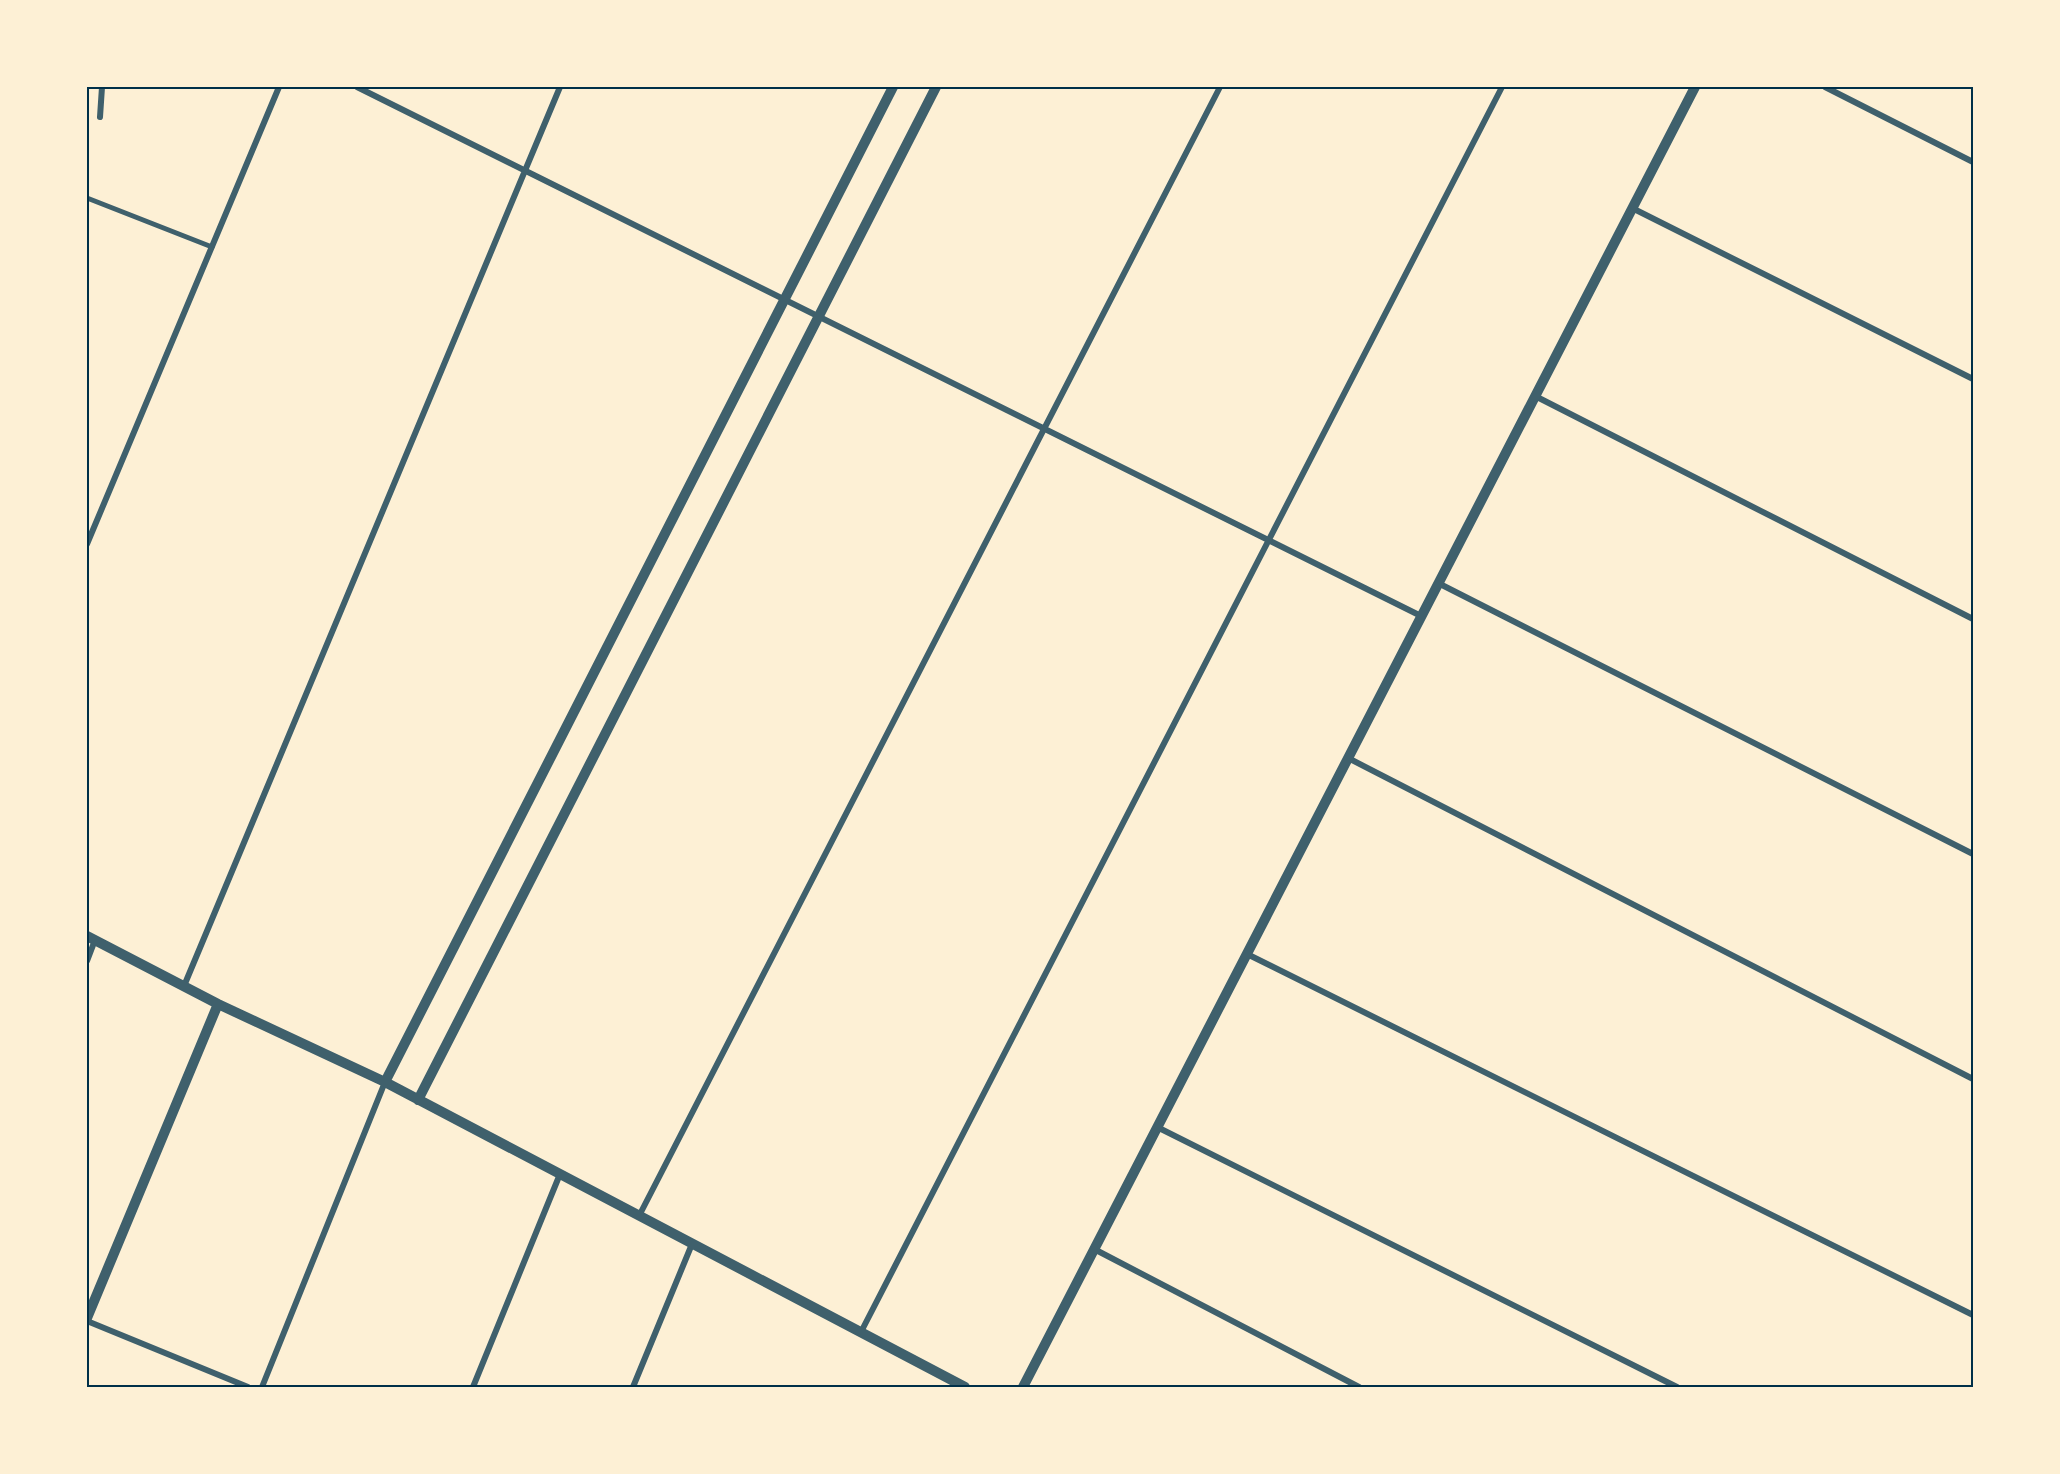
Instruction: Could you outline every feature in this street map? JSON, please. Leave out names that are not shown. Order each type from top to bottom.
[{"type":"street","points":[[100,117],[102,87]]},
{"type":"street","points":[[87,544],[279,87]]},
{"type":"street","points":[[357,87],[1421,616]]},
{"type":"street","points":[[184,986],[560,87]]},
{"type":"street","points":[[262,1387],[385,1082],[893,87]]},
{"type":"street","points":[[418,1100],[936,87]]},
{"type":"street","points":[[639,1216],[1220,87]]},
{"type":"street","points":[[861,1332],[1502,87]]},
{"type":"street","points":[[1023,1387],[1695,87]]},
{"type":"street","points":[[1825,87],[1973,162]]},
{"type":"street","points":[[87,198],[212,247]]},
{"type":"street","points":[[1632,208],[1973,379]]},
{"type":"street","points":[[1534,396],[1973,618]]},
{"type":"street","points":[[1438,583],[1973,854]]},
{"type":"street","points":[[1348,758],[1973,1079]]},
{"type":"street","points":[[87,961],[91,938],[218,1004],[385,1082],[965,1387]]},
{"type":"street","points":[[1246,954],[1973,1315]]},
{"type":"street","points":[[218,1004],[87,1319],[248,1387]]},
{"type":"street","points":[[1157,1127],[1677,1387]]},
{"type":"street","points":[[472,1387],[560,1174]]},
{"type":"street","points":[[633,1387],[692,1244]]},
{"type":"street","points":[[1094,1249],[1359,1387]]}]
